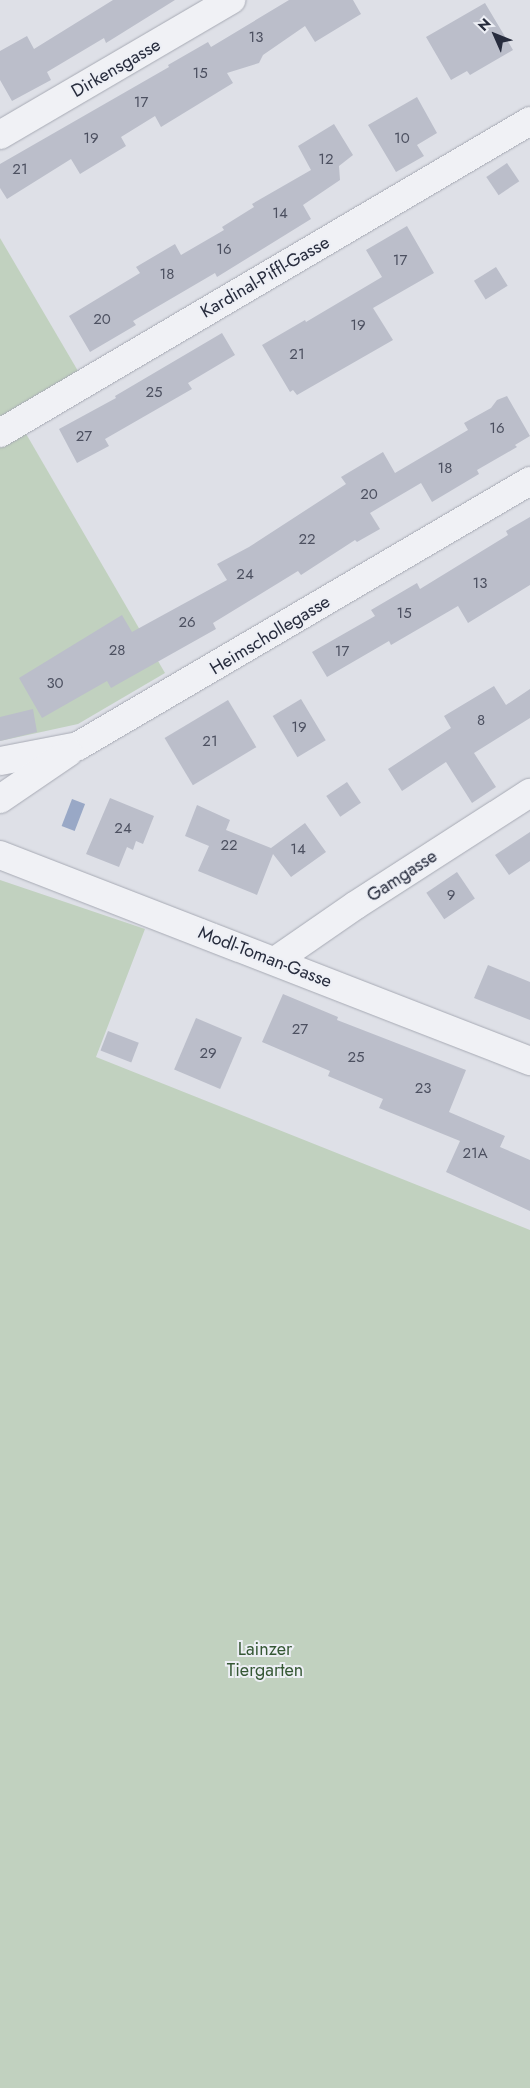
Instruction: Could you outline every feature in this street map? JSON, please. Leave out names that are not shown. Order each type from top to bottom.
[{"type":"street","name":"Dirkensgasse","points":[[0,135],[231,0]]},
{"type":"street","name":"Kardinal-Piffl-Gasse","points":[[0,432],[530,121]]},
{"type":"street","name":"Heimschollegasse","points":[[0,761],[78,746],[189,683],[530,481]]},
{"type":"street","points":[[0,799],[78,746]]},
{"type":"street","name":"Gamgasse","points":[[275,961],[356,905],[530,793]]},
{"type":"street","name":"Modl-Toman-Gasse","points":[[0,855],[530,1061]]},
{"type":"green space","points":[[0,238],[78,371],[0,417]]},
{"type":"green space","points":[[25,432],[165,673],[78,724],[0,741],[0,447]]},
{"type":"green space","name":"Lainzer Tiergarten","points":[[0,880],[145,929],[96,1057],[530,1230],[530,2088],[0,2088]]},
{"type":"water","points":[[72,799],[85,804],[75,831],[62,826]]},
{"type":"building","points":[[113,0],[175,0],[106,43],[104,38],[47,72],[51,80],[12,101],[0,80],[0,51],[27,36],[34,49]]},
{"type":"building","points":[[289,0],[353,0],[361,14],[315,42],[305,26],[263,55],[259,63],[227,73],[233,83],[161,127],[155,116],[121,137],[126,146],[80,174],[71,159],[7,199],[0,188],[0,164],[169,67],[168,65],[208,42],[211,47]]},
{"type":"building","points":[[485,3],[513,50],[470,75],[467,71],[451,80],[426,37]]},
{"type":"building","points":[[417,97],[437,133],[417,145],[424,156],[396,172],[368,125]]},
{"type":"building","points":[[334,124],[353,155],[339,166],[340,180],[303,205],[311,219],[217,277],[215,273],[133,321],[136,325],[90,352],[69,316],[140,273],[136,267],[175,244],[181,255],[224,230],[222,227],[254,207],[252,204],[311,170],[298,146]]},
{"type":"building","points":[[507,163],[519,181],[499,195],[486,177]]},
{"type":"building","points":[[407,226],[434,273],[373,308],[393,340],[297,395],[293,390],[290,392],[262,345],[305,320],[306,322],[382,277],[366,250]]},
{"type":"building","points":[[496,267],[508,286],[486,299],[474,281]]},
{"type":"building","points":[[222,333],[235,355],[188,383],[192,389],[105,439],[109,446],[77,463],[59,429],[116,398],[115,396]]},
{"type":"building","points":[[507,396],[530,436],[515,445],[517,447],[477,470],[479,474],[432,502],[421,483],[370,513],[380,529],[357,542],[355,540],[301,575],[298,571],[213,623],[216,629],[111,688],[107,681],[42,718],[19,678],[122,615],[132,632],[227,580],[217,564],[249,547],[346,484],[341,477],[383,452],[395,473],[468,430],[464,423],[491,408],[497,400]]},
{"type":"building","points":[[530,517],[530,585],[468,623],[458,606],[391,645],[389,641],[327,677],[312,652],[375,616],[371,610],[417,583],[420,589],[508,535],[506,531]]},
{"type":"building","points":[[494,686],[506,705],[530,689],[530,718],[474,753],[496,787],[472,803],[446,762],[402,791],[388,769],[451,728],[444,716]]},
{"type":"building","points":[[301,699],[326,740],[297,757],[273,716]]},
{"type":"building","points":[[228,700],[256,747],[193,785],[165,738]]},
{"type":"building","points":[[33,709],[37,732],[0,741],[0,717]]},
{"type":"building","points":[[347,782],[361,803],[340,817],[326,796]]},
{"type":"building","points":[[110,798],[154,816],[143,844],[136,841],[133,850],[127,847],[119,867],[86,854]]},
{"type":"building","points":[[197,805],[230,820],[226,830],[271,848],[305,823],[326,852],[291,877],[273,854],[257,895],[198,871],[209,846],[185,836]]},
{"type":"building","points":[[530,832],[530,861],[509,875],[495,855]]},
{"type":"building","points":[[457,872],[475,899],[444,919],[426,893]]},
{"type":"building","points":[[488,965],[530,982],[530,1020],[474,998]]},
{"type":"building","points":[[283,994],[338,1017],[337,1020],[466,1070],[449,1112],[505,1136],[500,1147],[530,1160],[530,1211],[446,1172],[460,1141],[379,1108],[383,1099],[328,1076],[330,1071],[262,1042]]},
{"type":"building","points":[[196,1018],[242,1038],[220,1089],[174,1070]]},
{"type":"building","points":[[108,1031],[139,1043],[131,1062],[100,1051]]}]
